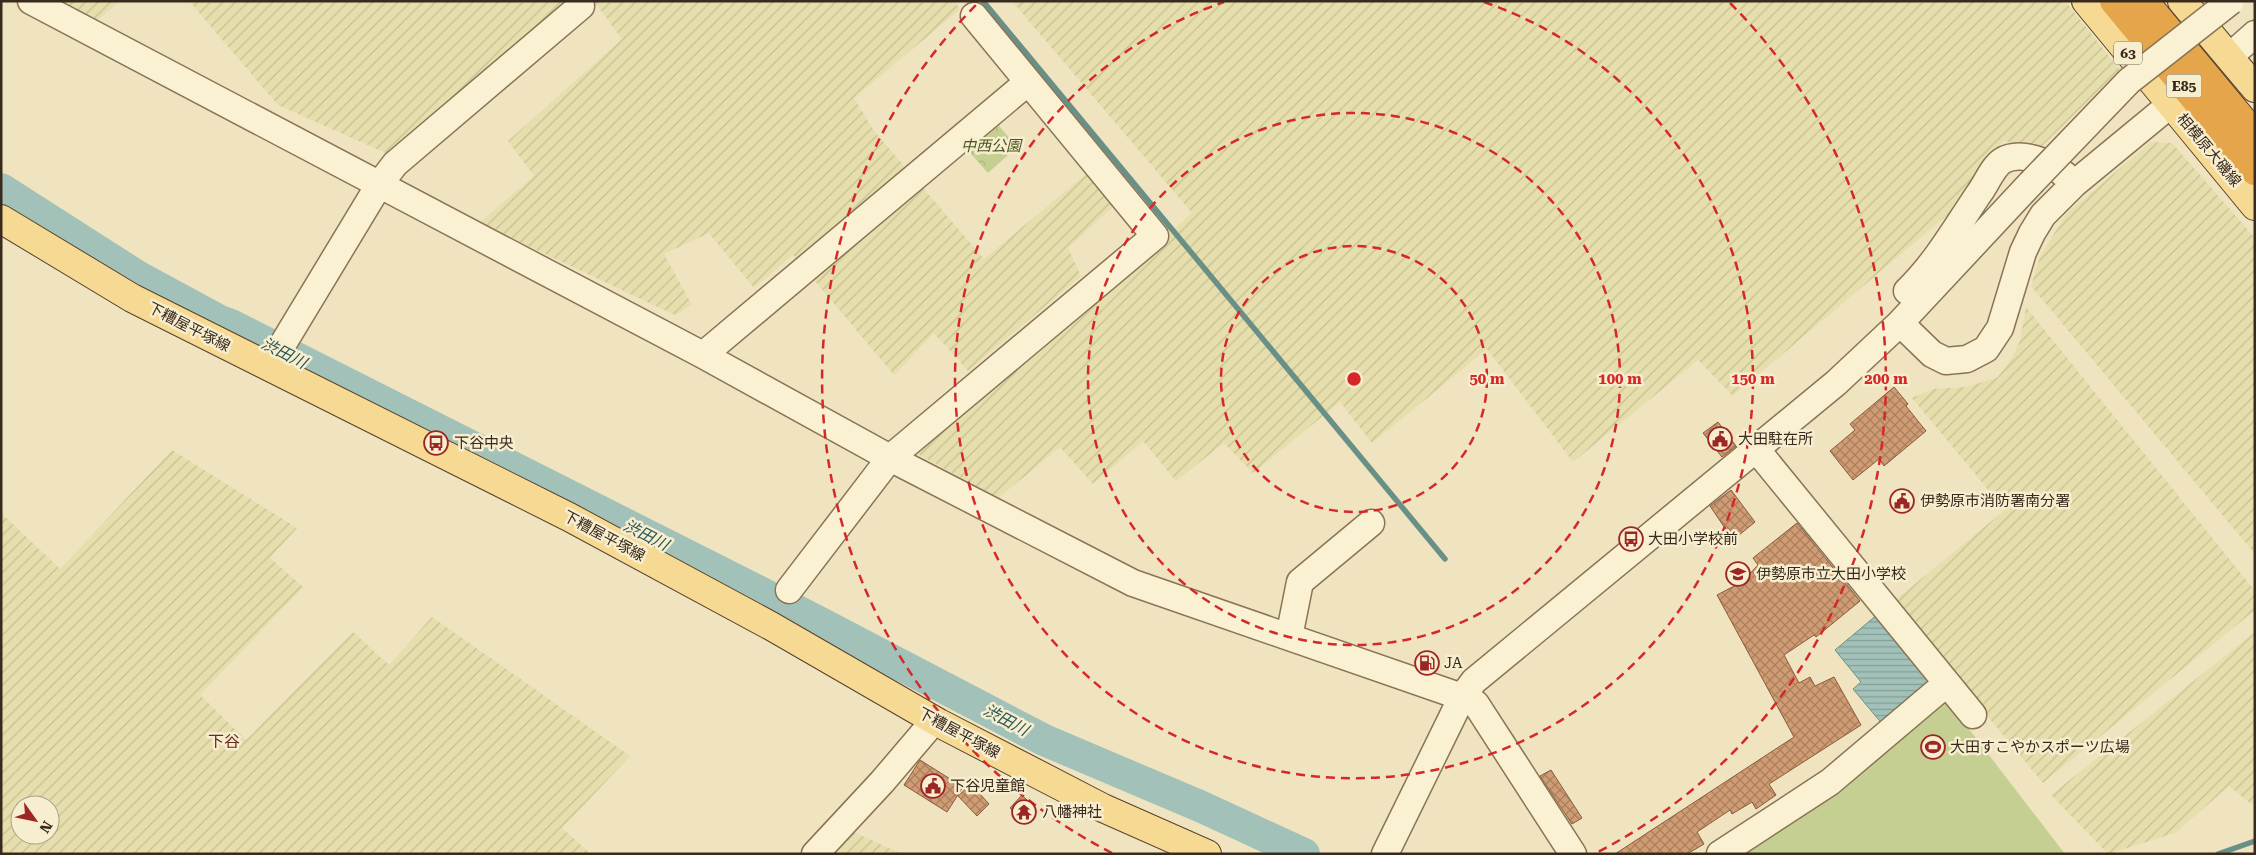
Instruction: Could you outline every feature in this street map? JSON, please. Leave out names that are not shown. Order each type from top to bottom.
[{"type":"highway","name":"E85","points":[[2114,1],[2255,171]]},
{"type":"highway","name":"E85","points":[[2144,1],[2255,135]]},
{"type":"main road","name":"相模原大磯線","points":[[2086,1],[2255,206]]},
{"type":"main road","points":[[2182,1],[2255,88]]},
{"type":"main road","name":"下糟屋平塚線","points":[[1,219],[132,298],[569,517],[771,626],[934,721],[1103,808],[1207,854]]},
{"type":"street","points":[[31,1],[703,355],[890,458],[1133,583],[1462,697],[1476,704],[1573,854]]},
{"type":"street","points":[[1385,854],[1462,697],[1474,681],[1836,383],[1900,323],[2129,81],[2213,13],[2231,1]]},
{"type":"street","points":[[269,367],[379,185],[395,164],[581,6]]},
{"type":"street","points":[[789,590],[890,458],[1155,236],[974,16]]},
{"type":"street","points":[[2229,57],[2255,34]]},
{"type":"street","points":[[703,355],[1028,82]]},
{"type":"street","points":[[1900,323],[1926,349],[1946,361],[1967,359],[1986,349],[2000,328],[2014,278],[2034,228],[2046,211],[2074,184],[2171,104]]},
{"type":"street","points":[[1866,354],[1861,335],[1916,282],[1952,235],[2000,162],[2015,155],[2028,158],[2059,170],[2074,184]]},
{"type":"street","points":[[1756,449],[1973,715]]},
{"type":"street","points":[[1289,637],[1300,582],[1371,523]]},
{"type":"street","points":[[1720,854],[1830,782],[1947,683]]},
{"type":"street","points":[[815,854],[882,782],[934,721]]},
{"type":"shaded area","points":[[54,1],[120,1],[94,23]]},
{"type":"shaded area","points":[[189,1],[591,1],[397,158],[278,105]]},
{"type":"shaded area","points":[[594,1],[954,1],[960,9],[854,98],[874,131],[984,259],[1091,170],[1117,203],[1068,248],[1081,276],[968,371],[934,333],[894,375],[793,255],[754,288],[709,233],[664,254],[692,305],[675,315],[479,223],[534,176],[508,141],[622,39]]},
{"type":"shaded area","points":[[1012,1],[2065,1],[2120,70],[2041,147],[2003,141],[1989,158],[1965,200],[1733,396],[1698,360],[1573,462],[1487,349],[1372,443],[1340,402],[1253,473],[1224,443],[1176,481],[1143,441],[1093,484],[1060,447],[998,498],[907,448],[1158,244],[1192,213]]},
{"type":"shaded area","points":[[2151,142],[2172,143],[2255,238],[2255,554],[2031,286],[2040,257],[2066,214]]},
{"type":"shaded area","points":[[2026,307],[2255,591],[2255,610],[2043,783],[1893,602],[2005,510],[1912,398],[1933,389],[1966,387],[1998,377],[2012,358],[2020,341]]},
{"type":"shaded area","points":[[172,450],[297,528],[270,558],[303,587],[200,695],[246,740],[353,632],[389,665],[432,617],[630,756],[562,828],[591,854],[1,854],[1,513],[60,569]]},
{"type":"shaded area","points":[[2255,632],[2255,803],[2251,804],[2229,786],[2175,833],[2108,854],[2051,795]]},
{"type":"shaded area","points":[[849,830],[902,854],[827,854]]},
{"type":"green space","name":"中西公園","points":[[994,120],[1017,147],[988,173],[964,146]]},
{"type":"green space","name":"大田すこやかスポーツ広場","points":[[1942,694],[2065,854],[1735,854]]},
{"type":"water","points":[[1878,614],[1936,682],[1884,726],[1853,689],[1861,682],[1835,650]]},
{"type":"building","points":[[1894,387],[1926,431],[1884,466],[1879,459],[1853,480],[1830,451],[1855,430],[1850,424]]},
{"type":"building","name":"大田駐在所","points":[[1718,422],[1736,446],[1722,457],[1703,433]]},
{"type":"building","points":[[1731,490],[1755,522],[1733,540],[1710,506]]},
{"type":"building","points":[[1797,523],[1860,601],[1816,637],[1814,635],[1784,655],[1799,683],[1810,677],[1815,686],[1834,677],[1861,725],[1769,784],[1776,795],[1756,809],[1752,802],[1732,814],[1730,810],[1697,832],[1704,844],[1687,854],[1615,854],[1794,737],[1717,595],[1742,582],[1758,565],[1753,558]]},
{"type":"building","name":"下谷児童館","points":[[920,760],[963,787],[947,812],[904,785]]},
{"type":"building","points":[[1551,770],[1582,818],[1572,824],[1540,776]]},
{"type":"building","points":[[971,784],[989,804],[977,816],[958,796]]},
{"type":"building","name":"八幡神社","points":[[1022,795],[1033,806],[1021,819],[1010,808]]},
{"type":"waterway","points":[[983,1],[1445,559]]},
{"type":"waterway","name":"渋田川","points":[[1,189],[137,276],[220,321],[809,617],[1044,740],[1202,807],[1304,854]]},
{"type":"waterway","points":[[2218,854],[2255,841]]},
{"type":"place","name":"大田駐在所","points":[[1720,439]]},
{"type":"place","name":"下谷中央","points":[[436,443]]},
{"type":"place","name":"伊勢原市消防署南分署","points":[[1902,501]]},
{"type":"place","name":"大田小学校前","points":[[1631,539]]},
{"type":"place","name":"伊勢原市立大田小学校","points":[[1738,574]]},
{"type":"place","name":"JA","points":[[1427,663]]},
{"type":"place","name":"大田すこやかスポーツ広場","points":[[1933,747]]},
{"type":"place","name":"下谷児童館","points":[[933,786]]},
{"type":"place","name":"八幡神社","points":[[1024,812]]},
{"type":"district","name":"下谷","points":[[224,741]]}]
